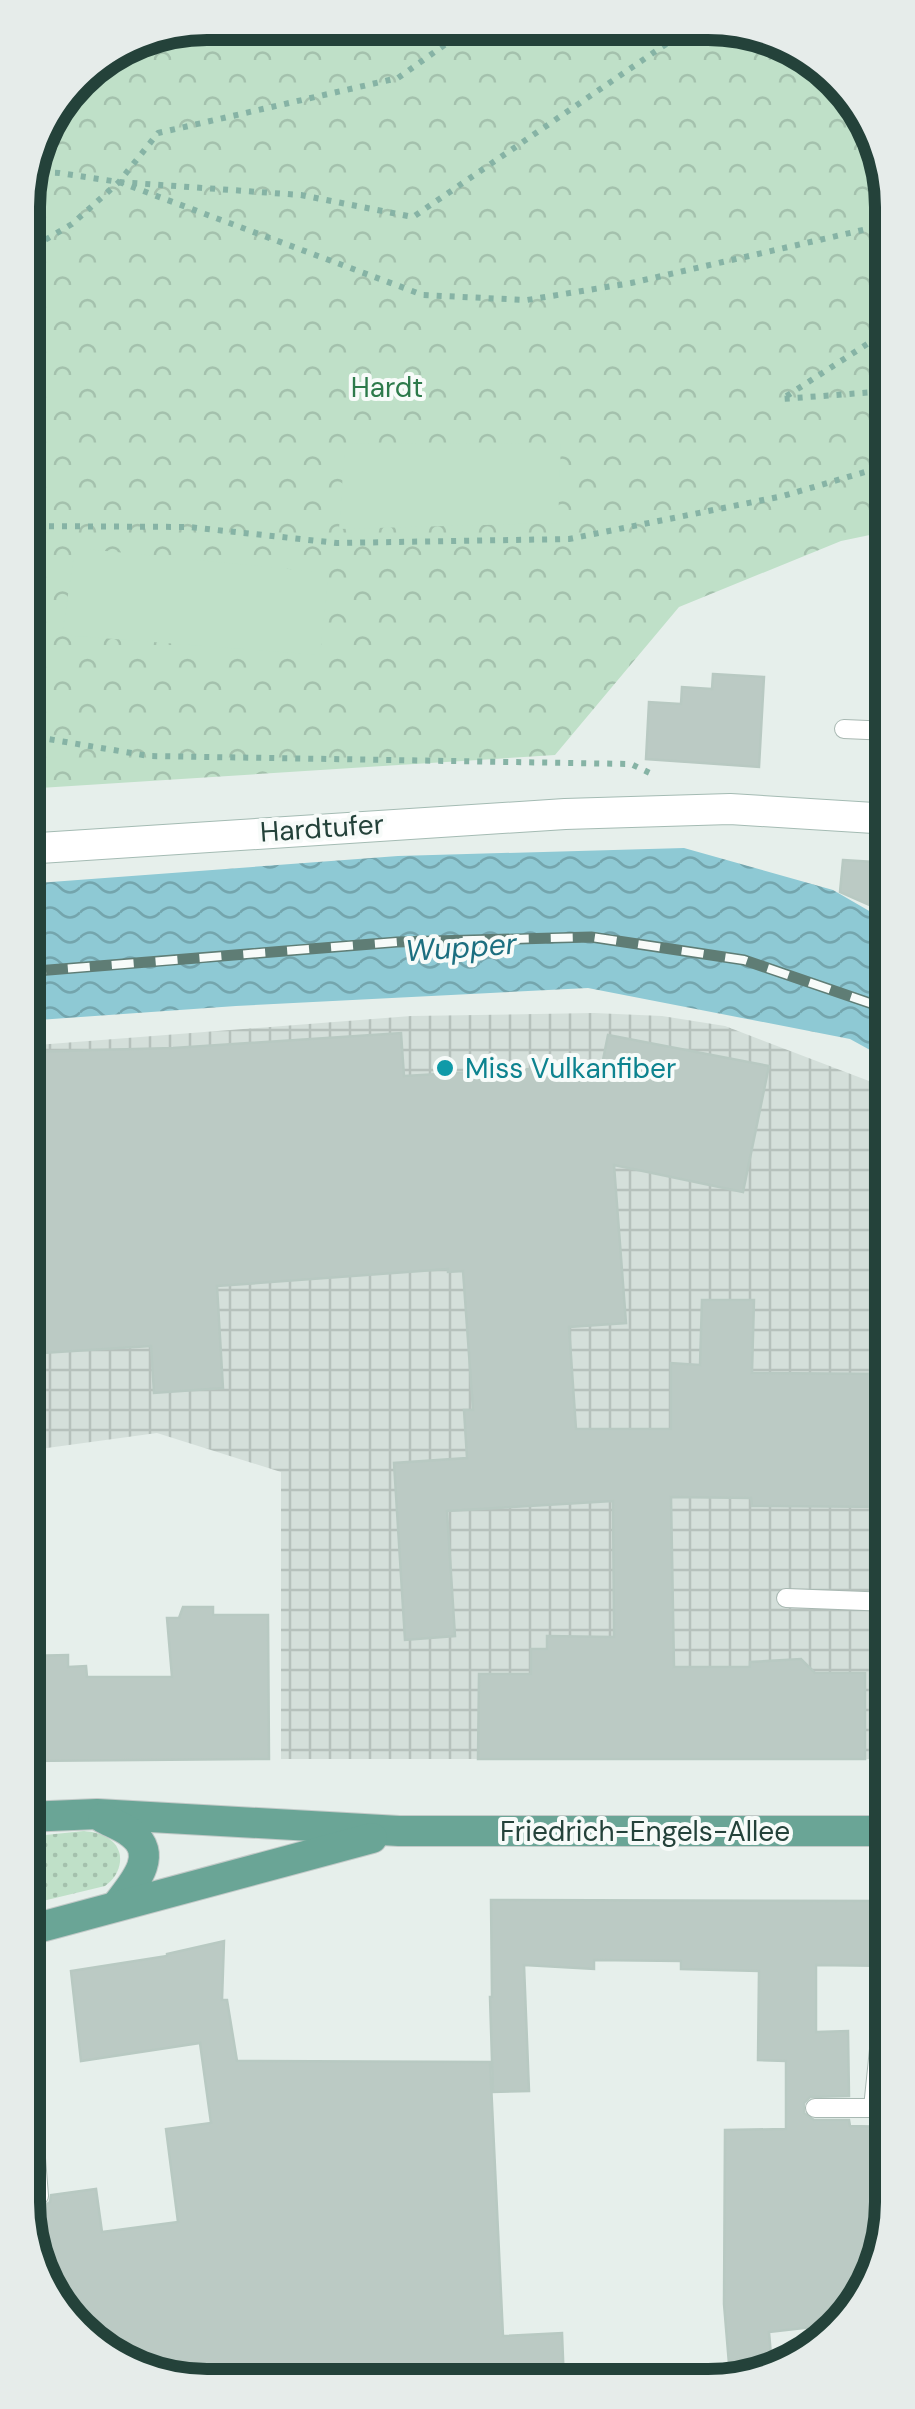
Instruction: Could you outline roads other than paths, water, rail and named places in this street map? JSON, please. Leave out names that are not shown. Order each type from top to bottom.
[{"type":"main road","name":"Friedrich-Engels-Allee","points":[[40,1816],[97,1814],[398,1831],[875,1831]]},
{"type":"main road","points":[[97,1814],[132,1833],[143,1845],[144,1862],[138,1878],[117,1904]]},
{"type":"main road","name":"Friedrich-Engels-Allee","points":[[40,1927],[398,1831]]},
{"type":"street","name":"Hardtufer","points":[[40,848],[366,825],[730,809],[875,818]]},
{"type":"lane","points":[[844,728],[875,730]]},
{"type":"lane","points":[[786,1598],[875,1601]]},
{"type":"lane","points":[[815,2108],[873,2108],[875,2088]]},
{"type":"water","name":"Wupper","points":[[684,848],[833,890],[875,914],[875,1053],[850,1039],[588,988],[40,1020],[40,883],[398,856]]},
{"type":"railway","points":[[40,971],[397,942],[591,937],[744,960],[875,1005]]},
{"type":"place","name":"Miss Vulkanfiber","points":[[445,1068]]},
{"type":"park label","name":"Hardt","points":[[387,387]]}]
